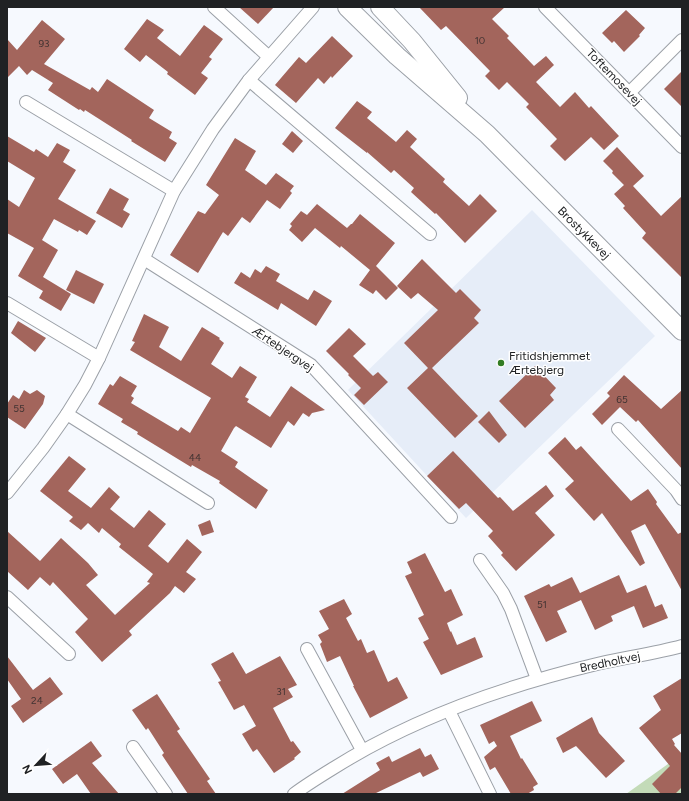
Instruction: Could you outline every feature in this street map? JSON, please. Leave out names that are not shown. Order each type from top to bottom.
[{"type":"street","points":[[214,7],[269,57]]},
{"type":"street","points":[[7,493],[20,478],[67,414],[99,358],[174,191],[213,129],[249,80],[313,7]]},
{"type":"street","name":"Brostykkevej","points":[[347,7],[397,56],[487,134],[682,331]]},
{"type":"street","name":"Brostykkevej","points":[[380,7],[412,41],[487,134]]},
{"type":"street","name":"Toftemosevej","points":[[546,7],[682,148]]},
{"type":"street","points":[[630,93],[682,40]]},
{"type":"street","points":[[249,80],[430,234]]},
{"type":"street","points":[[26,102],[174,191]]},
{"type":"street","name":"Ærtebjergvej","points":[[144,259],[311,366],[451,517]]},
{"type":"street","points":[[7,304],[99,358]]},
{"type":"street","points":[[67,414],[208,503]]},
{"type":"street","points":[[618,429],[676,490],[682,499]]},
{"type":"street","points":[[480,560],[511,609],[537,679]]},
{"type":"street","points":[[7,597],[69,654]]},
{"type":"street","name":"Bredholtvej","points":[[294,794],[362,750],[405,729],[492,694],[537,679],[594,664],[654,653],[682,646]]},
{"type":"street","points":[[307,649],[362,750]]},
{"type":"street","points":[[448,711],[490,794]]},
{"type":"street","points":[[133,747],[166,794]]},
{"type":"shaded area","name":"Fritidshjemmet Ærtebjerg","points":[[532,210],[655,336],[466,518],[348,390]]},
{"type":"green space","points":[[682,754],[682,794],[626,794]]},
{"type":"building","points":[[239,7],[274,7],[258,24]]},
{"type":"building","points":[[419,7],[505,7],[492,19],[509,36],[507,38],[534,66],[546,56],[554,65],[536,82],[560,107],[575,92],[589,108],[591,106],[619,136],[604,150],[591,137],[565,161],[550,146],[557,139],[526,107],[529,104],[507,82],[499,90],[485,76],[490,71],[446,26],[441,30]]},
{"type":"building","points":[[626,10],[645,28],[639,35],[640,36],[624,52],[614,41],[612,43],[602,33]]},
{"type":"building","points":[[147,19],[164,30],[157,38],[180,56],[204,25],[223,39],[209,57],[212,59],[201,73],[208,78],[195,95],[167,74],[168,72],[146,55],[140,62],[124,49]]},
{"type":"building","points":[[42,20],[65,39],[44,64],[90,90],[92,87],[98,92],[107,79],[154,110],[149,118],[172,132],[169,138],[177,143],[165,162],[85,110],[84,112],[80,109],[79,110],[48,90],[53,83],[32,70],[27,75],[19,66],[7,78],[7,39],[17,50]]},
{"type":"building","points":[[332,36],[353,56],[332,78],[331,76],[324,84],[318,78],[296,103],[275,85],[299,57],[306,63]]},
{"type":"building","points":[[682,71],[682,107],[664,89]]},
{"type":"building","points":[[357,101],[372,112],[367,118],[396,142],[407,130],[417,139],[410,147],[445,179],[443,182],[469,206],[480,194],[497,211],[465,243],[436,213],[435,214],[411,192],[414,188],[394,170],[391,173],[367,152],[335,128]]},
{"type":"building","points":[[292,131],[303,141],[293,153],[282,144]]},
{"type":"building","points":[[7,136],[34,152],[36,149],[48,157],[57,143],[70,150],[63,162],[76,170],[58,199],[96,221],[87,235],[79,230],[78,232],[54,219],[42,240],[58,250],[43,277],[71,294],[61,311],[39,298],[43,291],[18,276],[34,248],[7,233],[7,199],[19,207],[35,178],[7,161]]},
{"type":"building","points":[[235,138],[256,151],[245,170],[266,185],[276,173],[294,186],[290,191],[292,193],[280,209],[267,200],[250,223],[242,217],[228,236],[223,232],[198,273],[170,255],[198,211],[205,214],[219,195],[206,185]]},
{"type":"building","points":[[617,147],[644,176],[633,186],[661,216],[682,196],[682,278],[642,238],[646,233],[623,208],[625,206],[614,194],[624,185],[603,161]]},
{"type":"building","points":[[110,188],[129,199],[123,210],[130,214],[122,228],[96,213]]},
{"type":"building","points":[[317,204],[347,228],[360,214],[395,243],[376,266],[398,288],[386,300],[376,290],[373,294],[359,285],[370,270],[341,246],[340,248],[315,228],[302,242],[289,230],[292,226],[290,224],[301,211],[307,215]]},
{"type":"building","points":[[422,259],[456,293],[460,289],[481,310],[474,318],[479,323],[432,368],[478,416],[455,438],[407,388],[428,368],[404,343],[438,310],[418,293],[411,299],[397,286]]},
{"type":"building","points":[[266,266],[280,274],[276,281],[308,300],[314,290],[332,301],[316,326],[281,303],[278,310],[234,283],[241,272],[250,278],[255,269],[261,273]]},
{"type":"building","points":[[76,270],[104,284],[94,304],[66,290]]},
{"type":"building","points":[[144,314],[169,327],[159,347],[181,361],[202,327],[220,338],[219,339],[224,343],[211,364],[232,378],[240,366],[257,377],[245,397],[249,399],[247,402],[270,417],[291,386],[325,410],[312,413],[309,417],[303,413],[294,426],[288,421],[271,448],[236,426],[234,428],[221,451],[238,462],[235,467],[268,490],[256,509],[219,483],[220,481],[192,465],[191,467],[137,434],[138,432],[121,422],[123,419],[98,404],[110,384],[113,386],[120,376],[137,386],[131,396],[134,398],[131,403],[178,431],[181,427],[190,433],[211,398],[130,350],[135,342],[132,341]]},
{"type":"building","points":[[18,321],[46,338],[35,352],[11,333]]},
{"type":"building","points":[[349,328],[366,344],[353,356],[373,376],[378,372],[388,382],[364,405],[354,395],[361,388],[326,351]]},
{"type":"building","points":[[535,366],[556,388],[550,395],[554,400],[525,428],[499,401]]},
{"type":"building","points":[[624,375],[661,409],[682,390],[682,469],[638,420],[636,422],[620,407],[602,425],[592,414],[610,396],[607,393]]},
{"type":"building","points":[[24,390],[30,394],[37,390],[45,396],[43,404],[25,429],[7,417],[7,404],[13,395],[19,399]]},
{"type":"building","points":[[489,411],[507,435],[499,443],[478,422]]},
{"type":"building","points":[[565,437],[576,450],[581,446],[631,501],[648,489],[657,502],[656,504],[678,534],[682,532],[682,591],[645,524],[631,531],[645,563],[640,566],[602,513],[594,521],[565,489],[574,481],[548,453]]},
{"type":"building","points":[[453,451],[498,498],[500,497],[513,511],[546,485],[554,496],[535,513],[555,535],[516,571],[501,555],[503,553],[488,536],[493,531],[466,503],[459,509],[427,476]]},
{"type":"building","points":[[69,456],[86,469],[68,491],[91,508],[109,487],[120,497],[110,509],[134,528],[149,510],[166,524],[148,546],[168,563],[187,539],[202,552],[186,572],[196,579],[184,593],[175,586],[170,593],[129,631],[132,635],[102,662],[75,632],[88,619],[53,582],[50,586],[40,577],[28,590],[7,571],[7,531],[40,561],[61,538],[88,563],[98,575],[86,585],[115,615],[150,583],[147,582],[153,574],[119,547],[121,544],[102,528],[99,533],[88,523],[81,530],[69,521],[73,517],[40,491]]},
{"type":"building","points":[[210,520],[214,532],[202,536],[198,525]]},
{"type":"building","points":[[425,553],[445,592],[451,589],[463,615],[447,623],[457,645],[475,637],[483,657],[441,675],[423,642],[429,639],[418,618],[424,615],[405,576],[412,573],[407,562]]},
{"type":"building","points":[[619,575],[627,593],[646,585],[655,607],[662,604],[668,618],[643,628],[634,606],[611,616],[613,621],[595,630],[581,600],[557,611],[567,632],[546,642],[524,596],[549,584],[551,587],[572,577],[580,593]]},
{"type":"building","points":[[344,599],[352,614],[346,618],[358,641],[361,639],[367,653],[374,650],[388,682],[397,677],[408,698],[370,718],[353,686],[340,656],[327,662],[320,644],[322,642],[318,635],[329,629],[319,611]]},
{"type":"building","points":[[233,652],[246,674],[280,656],[297,685],[288,689],[293,697],[273,708],[291,742],[293,741],[301,752],[294,758],[295,759],[274,773],[257,749],[253,752],[242,734],[256,726],[244,705],[234,710],[218,682],[221,681],[211,664]]},
{"type":"building","points":[[7,656],[33,690],[50,677],[63,694],[23,723],[11,706],[21,699],[7,679]]},
{"type":"building","points":[[682,678],[682,733],[672,739],[675,744],[674,745],[682,754],[682,787],[675,794],[661,794],[652,784],[670,766],[639,728],[661,710],[653,696]]},
{"type":"building","points":[[157,694],[180,729],[177,731],[210,779],[207,781],[216,794],[188,794],[162,755],[164,753],[148,728],[146,730],[132,710]]},
{"type":"building","points":[[532,701],[542,721],[510,736],[521,759],[522,758],[538,784],[533,787],[534,790],[527,794],[511,794],[495,767],[490,770],[484,757],[497,746],[494,741],[489,744],[480,725]]},
{"type":"building","points":[[592,717],[599,733],[625,761],[606,778],[576,746],[563,753],[556,738]]},
{"type":"building","points":[[91,741],[102,756],[92,763],[119,794],[91,794],[77,774],[63,784],[52,769]]},
{"type":"building","points":[[420,748],[425,757],[431,754],[439,769],[423,777],[420,772],[374,794],[342,794],[380,770],[376,763],[389,756],[392,762]]},
{"type":"place","name":"Fritidshjemmet Ærtebjerg","points":[[501,363]]}]
